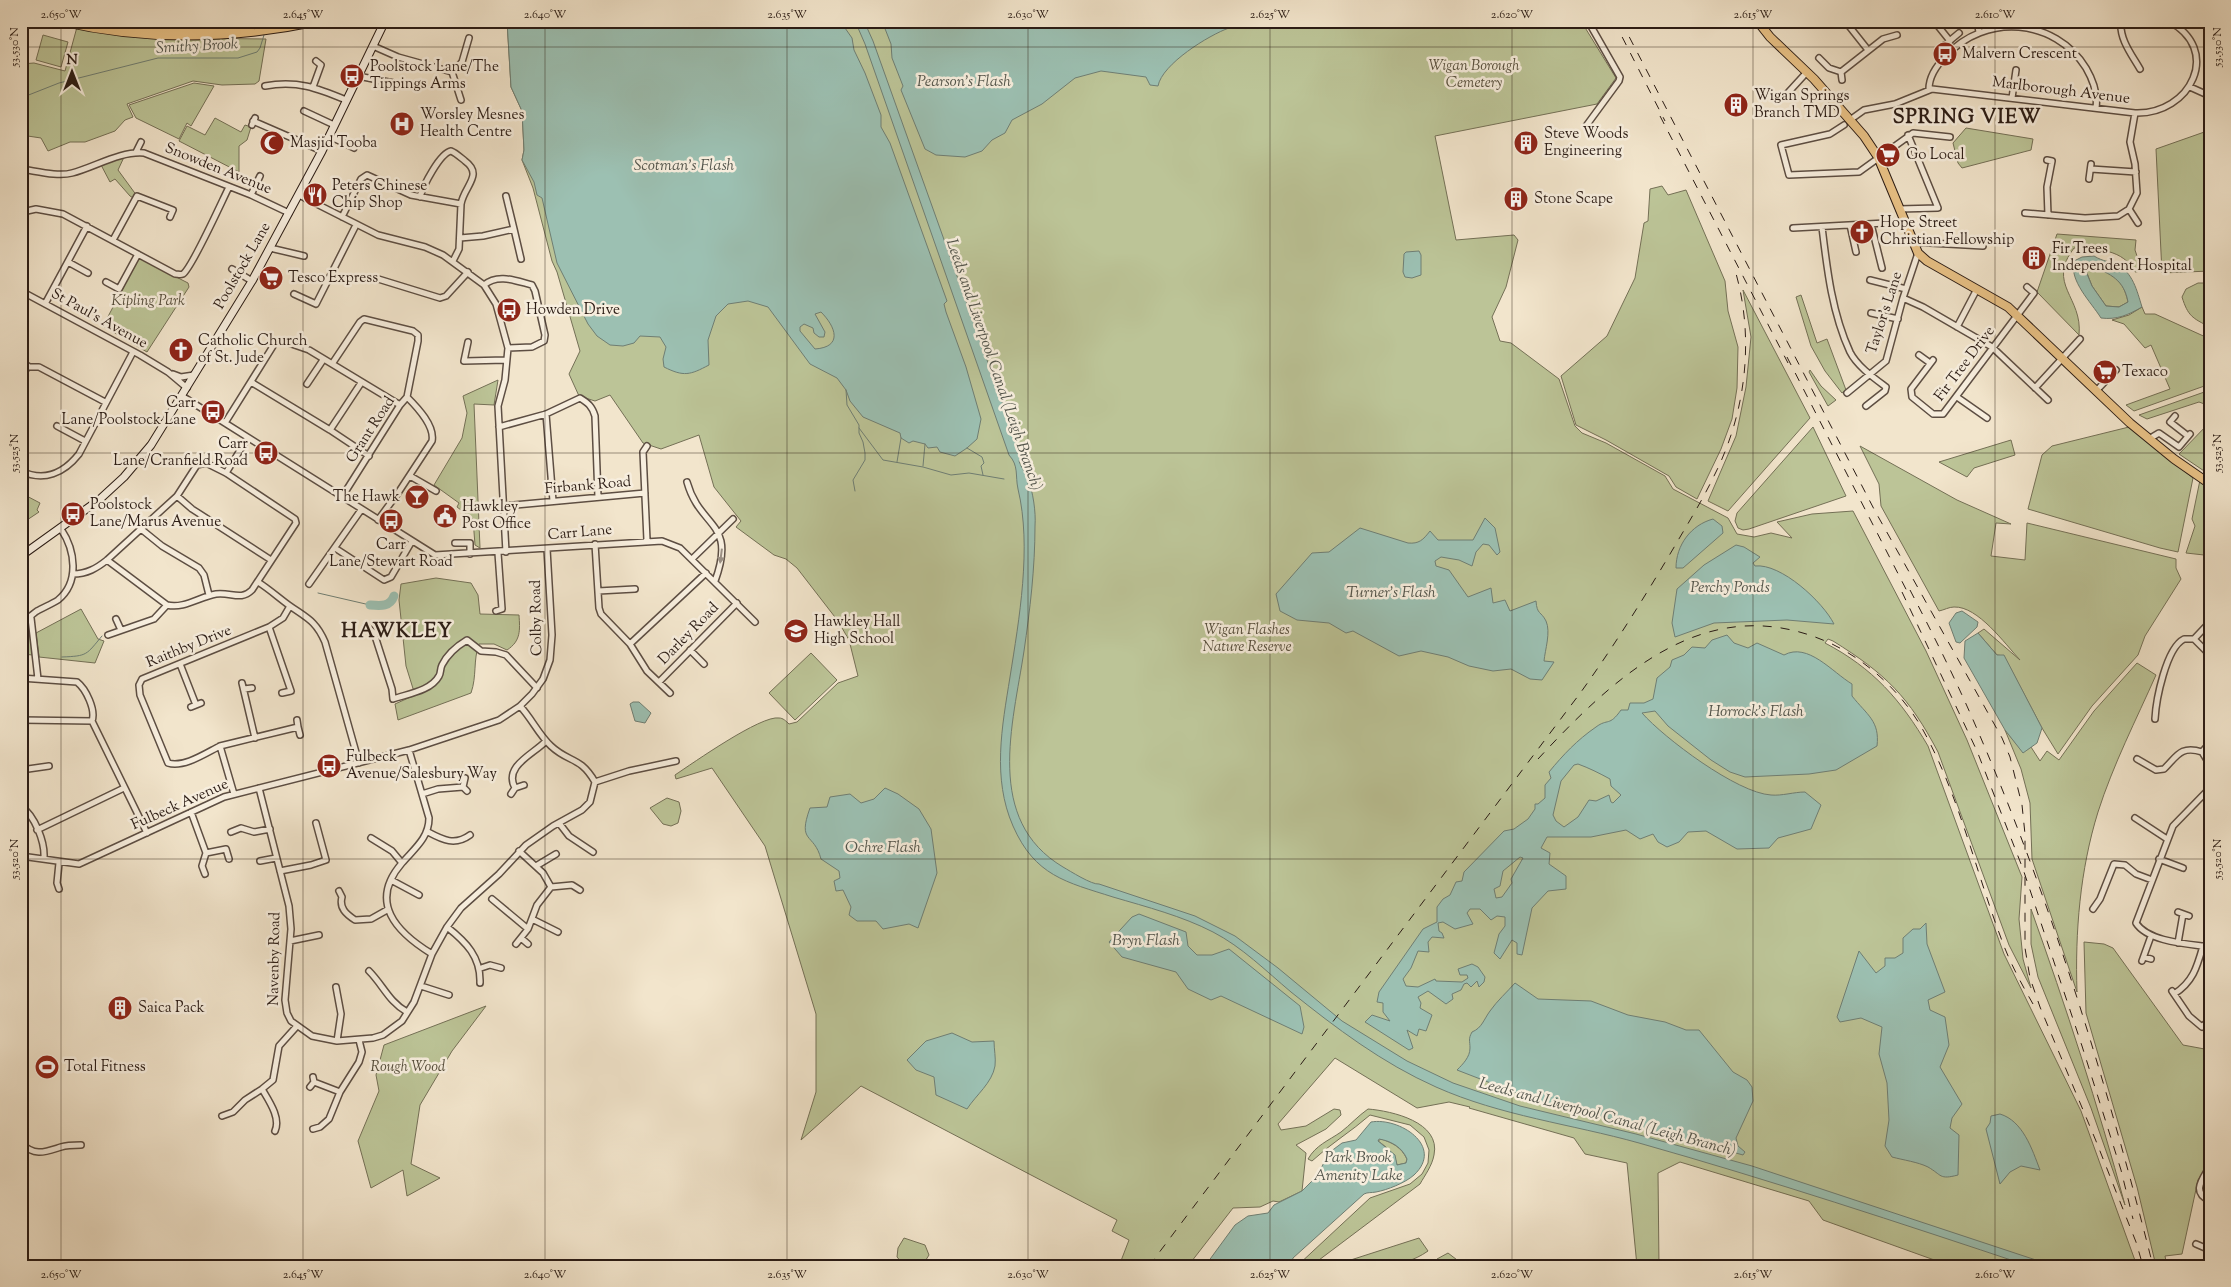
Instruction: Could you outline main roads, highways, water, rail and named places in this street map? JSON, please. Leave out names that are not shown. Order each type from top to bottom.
[{"type":"highway","points":[[62,21],[116,31],[166,36],[208,36],[275,25],[316,21]]},
{"type":"highway","points":[[97,21],[178,29],[255,29]]},
{"type":"main road","name":"Poolstock Lane","points":[[21,556],[99,500],[139,460],[188,388],[252,281],[299,195],[385,21]]},
{"type":"main road","points":[[1761,22],[1770,37],[1807,72],[1843,124],[1878,157],[1918,253],[1927,261],[2018,315],[2149,439],[2210,484]]},
{"type":"water","name":"Scotman's Flash","points":[[507,21],[844,21],[845,28],[852,38],[854,50],[881,115],[881,127],[890,143],[947,301],[944,304],[946,312],[966,367],[981,419],[977,439],[955,456],[940,452],[937,447],[928,448],[925,444],[913,441],[909,443],[901,438],[900,433],[863,417],[850,401],[846,390],[837,378],[810,364],[768,307],[748,301],[728,304],[716,316],[708,340],[709,365],[692,373],[677,372],[664,367],[663,359],[666,347],[660,337],[640,336],[634,343],[623,346],[610,345],[597,336],[588,324],[557,263],[542,198],[537,195],[534,182],[522,160],[524,150],[522,111],[511,87]],"holes":[[[821,312],[833,330],[833,340],[830,344],[815,349],[800,331],[800,327],[804,324],[813,328],[814,333],[819,337],[824,337],[825,332],[815,314]]]},
{"type":"water","name":"Leeds and Liverpool Canal (Leigh Branch)","points":[[855,21],[864,21],[873,41],[1011,427],[1021,458],[1019,461],[1028,478],[1035,508],[1035,542],[1030,605],[1014,709],[1010,769],[1013,797],[1022,824],[1038,847],[1063,867],[1086,880],[1195,916],[1235,936],[1278,968],[1342,1021],[1407,1061],[1453,1083],[1520,1106],[1636,1134],[1752,1166],[2054,1266],[2029,1266],[1835,1202],[1688,1157],[1613,1136],[1511,1112],[1461,1097],[1436,1087],[1378,1056],[1342,1032],[1244,952],[1224,938],[1201,926],[1177,917],[1081,887],[1054,875],[1031,856],[1013,826],[1007,808],[1001,771],[1004,715],[1023,583],[1024,535],[1015,467],[1009,455],[865,44]]},
{"type":"water","name":"Pearson's Flash","points":[[882,21],[1229,21],[1229,28],[1188,51],[1161,77],[1158,86],[1150,85],[1146,77],[1101,71],[1075,78],[1042,104],[1012,120],[1005,133],[992,140],[982,151],[965,157],[936,155],[925,149],[901,90],[903,86],[892,58],[891,44]]},
{"type":"water","points":[[1419,251],[1421,255],[1421,275],[1412,278],[1405,277],[1403,272],[1404,254],[1406,252]]},
{"type":"water","points":[[2094,256],[2122,267],[2134,282],[2142,307],[2122,316],[2101,318],[2082,291],[2075,276],[2073,269],[2074,261],[2082,257]],"holes":[[[2091,266],[2120,283],[2128,302],[2119,307],[2106,306],[2092,286],[2085,269]]]},
{"type":"water","name":"Turner's Flash","points":[[1485,518],[1495,528],[1500,552],[1497,555],[1489,545],[1483,544],[1476,552],[1472,566],[1459,560],[1441,557],[1435,561],[1436,566],[1449,570],[1468,597],[1491,588],[1493,603],[1505,600],[1510,611],[1536,601],[1538,611],[1547,625],[1548,636],[1544,661],[1554,662],[1542,680],[1530,679],[1511,669],[1493,671],[1469,666],[1448,657],[1421,651],[1399,656],[1353,631],[1346,633],[1329,623],[1297,620],[1280,611],[1276,594],[1312,553],[1329,552],[1360,528],[1408,543],[1420,541],[1430,531],[1438,540],[1473,540]]},
{"type":"water","points":[[1713,519],[1722,526],[1723,533],[1683,568],[1676,568],[1679,551],[1686,537],[1698,526]]},
{"type":"water","name":"Perchy Ponds","points":[[1736,545],[1744,547],[1760,557],[1753,563],[1755,566],[1765,567],[1789,577],[1821,605],[1834,624],[1787,620],[1714,623],[1675,637],[1672,623],[1677,589],[1704,565]]},
{"type":"water","points":[[1962,611],[1978,622],[1977,627],[1960,643],[1956,642],[1949,623],[1956,613]]},
{"type":"water","points":[[1978,633],[1997,655],[2004,655],[2042,728],[2037,743],[2023,753],[2005,730],[1964,658],[1965,641]]},
{"type":"water","name":"Horrock's Flash","points":[[1727,635],[1734,643],[1748,648],[1757,643],[1784,655],[1802,652],[1811,655],[1852,684],[1852,696],[1874,724],[1877,746],[1836,770],[1809,774],[1745,777],[1730,772],[1711,760],[1668,726],[1655,711],[1642,713],[1652,724],[1702,763],[1740,785],[1771,795],[1805,792],[1821,805],[1811,829],[1778,838],[1769,848],[1737,849],[1706,831],[1688,832],[1679,842],[1667,847],[1658,842],[1653,834],[1640,839],[1626,830],[1591,837],[1547,837],[1541,848],[1550,853],[1549,864],[1566,876],[1566,889],[1548,891],[1532,908],[1522,955],[1517,954],[1517,943],[1512,940],[1500,959],[1494,953],[1499,934],[1505,926],[1505,917],[1497,916],[1491,920],[1480,909],[1470,909],[1467,913],[1473,924],[1455,929],[1443,922],[1438,923],[1439,931],[1444,938],[1432,937],[1428,942],[1429,952],[1418,951],[1411,968],[1403,979],[1406,986],[1418,987],[1435,979],[1436,981],[1462,982],[1468,978],[1467,975],[1460,975],[1458,969],[1472,964],[1478,967],[1485,977],[1484,982],[1479,987],[1477,981],[1471,987],[1467,983],[1464,984],[1461,990],[1452,994],[1453,999],[1446,1004],[1428,991],[1418,997],[1421,1003],[1420,1008],[1432,1015],[1426,1031],[1419,1029],[1417,1036],[1407,1030],[1413,1048],[1409,1050],[1365,1022],[1372,1015],[1390,1021],[1383,1012],[1383,1003],[1377,1002],[1379,992],[1423,929],[1437,922],[1437,907],[1443,899],[1450,895],[1456,882],[1462,881],[1464,872],[1504,831],[1514,829],[1528,819],[1535,809],[1535,804],[1538,804],[1545,798],[1545,785],[1551,778],[1549,772],[1576,742],[1600,724],[1611,720],[1621,710],[1628,710],[1630,703],[1644,703],[1653,699],[1657,678],[1670,667],[1672,660],[1684,655],[1692,647],[1705,648],[1712,640]],"holes":[[[1578,764],[1610,779],[1611,786],[1621,795],[1613,803],[1609,795],[1596,801],[1589,800],[1578,817],[1564,827],[1556,821],[1553,815],[1561,781],[1574,765]],[[1520,857],[1523,858],[1511,879],[1512,883],[1502,897],[1496,898],[1494,889],[1500,886],[1503,871]]]},
{"type":"water","points":[[639,702],[651,713],[645,723],[635,721],[630,704]]},
{"type":"water","name":"Ochre Flash","points":[[885,788],[898,794],[919,809],[931,829],[937,873],[918,928],[909,924],[883,929],[876,921],[857,921],[849,915],[851,907],[843,890],[836,891],[834,881],[840,878],[839,871],[821,859],[806,833],[806,819],[810,808],[827,807],[830,797],[850,794],[861,803],[874,799]]},
{"type":"water","name":"Bryn Flash","points":[[1139,914],[1186,932],[1188,946],[1197,955],[1212,955],[1229,949],[1300,1006],[1304,1027],[1302,1034],[1221,996],[1211,1000],[1188,989],[1176,972],[1122,957],[1109,942],[1132,917]]},
{"type":"water","points":[[1926,923],[1927,944],[1945,992],[1928,1000],[1930,1010],[1945,1017],[1949,1045],[1940,1067],[1962,1104],[1952,1118],[1950,1128],[1959,1135],[1958,1175],[1947,1177],[1941,1176],[1924,1165],[1892,1157],[1885,1146],[1889,1120],[1887,1083],[1879,1054],[1882,1027],[1861,1018],[1840,1022],[1837,1017],[1859,951],[1876,973],[1885,966],[1885,958],[1895,958],[1903,953],[1903,938],[1913,929],[1920,929]]},
{"type":"water","points":[[1515,983],[1538,999],[1591,1001],[1628,1015],[1665,1022],[1686,1030],[1699,1030],[1733,1072],[1747,1080],[1752,1087],[1753,1101],[1736,1138],[1738,1146],[1745,1152],[1743,1155],[1704,1144],[1692,1144],[1681,1139],[1591,1114],[1545,1104],[1457,1070],[1469,1054],[1472,1032],[1481,1026],[1493,1007]]},
{"type":"water","points":[[952,1033],[972,1042],[994,1041],[995,1066],[991,1078],[967,1109],[936,1095],[934,1077],[916,1070],[907,1060],[926,1041]]},
{"type":"water","points":[[2000,1114],[2021,1129],[2040,1170],[2021,1166],[2010,1172],[2000,1184],[1986,1129],[1990,1123],[1991,1116]]},
{"type":"water","name":"Park Brook Amenity Lake","points":[[1371,1122],[1394,1124],[1415,1136],[1421,1144],[1424,1154],[1422,1164],[1414,1175],[1401,1183],[1385,1190],[1364,1194],[1293,1258],[1291,1264],[1205,1266],[1235,1225],[1248,1216],[1268,1213],[1274,1205],[1302,1191],[1316,1177],[1330,1152],[1342,1143],[1356,1140]],"holes":[[[1379,1139],[1399,1148],[1407,1159],[1406,1163],[1397,1165],[1395,1155],[1378,1141]]]},
{"type":"waterway","name":"Smithy Brook","points":[[21,98],[59,83],[158,58],[238,58],[257,52],[264,35]]},
{"type":"waterway","points":[[846,390],[847,405],[859,425],[859,433],[865,453],[865,460],[853,480],[855,491]]},
{"type":"waterway","points":[[859,428],[883,460],[923,467],[951,475],[969,473],[1004,479]]},
{"type":"waterway","points":[[897,462],[901,438]]},
{"type":"waterway","points":[[923,466],[925,444]]},
{"type":"waterway","points":[[967,448],[982,457],[984,463],[981,466],[983,475]]},
{"type":"waterway","points":[[318,593],[370,605]]},
{"type":"waterway","points":[[370,605],[388,604],[394,596]]},
{"type":"waterway","points":[[62,657],[86,653],[102,636]]},
{"type":"waterway","points":[[21,652],[25,653]]},
{"type":"railway","points":[[1614,21],[1665,121]]},
{"type":"railway","points":[[1621,21],[1875,511],[2002,738],[2010,757],[2022,805],[2025,834],[2025,948],[2030,978],[2040,1007],[2136,1242],[2143,1266]]},
{"type":"railway","points":[[1660,116],[1788,363]]},
{"type":"railway","points":[[1149,1266],[1581,692],[1651,586],[1689,522],[1725,452],[1734,427],[1740,401],[1746,348],[1745,322],[1735,270]]},
{"type":"railway","points":[[1787,357],[1910,597]]},
{"type":"railway","points":[[1910,590],[1972,717],[2032,865],[2098,1064],[2153,1266]]},
{"type":"railway","points":[[1902,592],[1977,751],[2023,869],[2121,1170],[2133,1219]]},
{"type":"railway","points":[[1538,759],[1600,697],[1633,670],[1668,648],[1706,633],[1745,626],[1787,629],[1832,644],[1846,651],[1884,680],[1906,704],[1923,730],[1936,755],[1957,806],[2004,947],[2015,972],[2033,1004]]},
{"type":"place","name":"Malvern Crescent","points":[[1945,54]]},
{"type":"place","name":"Poolstock Lane/The Tippings Arms","points":[[352,76]]},
{"type":"place","name":"Wigan Springs Branch TMD","points":[[1736,105]]},
{"type":"place","name":"Worsley Mesnes Health Centre","points":[[402,124]]},
{"type":"place","name":"Masjid Tooba","points":[[272,143]]},
{"type":"place","name":"Steve Woods Engineering","points":[[1526,143]]},
{"type":"place","name":"Go Local","points":[[1888,155]]},
{"type":"place","name":"Peters Chinese Chip Shop","points":[[315,195]]},
{"type":"place","name":"Stone Scape","points":[[1516,199]]},
{"type":"place","name":"Hope Street Christian Fellowship","points":[[1862,232]]},
{"type":"place","name":"Fir Trees Independent Hospital","points":[[2034,258]]},
{"type":"place","name":"Tesco Express","points":[[271,278]]},
{"type":"place","name":"Howden Drive","points":[[509,310]]},
{"type":"place","name":"Catholic Church of St. Jude","points":[[181,350]]},
{"type":"place","name":"Texaco","points":[[2105,372]]},
{"type":"place","name":"Carr Lane/Poolstock Lane","points":[[213,412]]},
{"type":"place","name":"Carr Lane/Cranfield Road","points":[[266,453]]},
{"type":"place","name":"The Hawk","points":[[417,497]]},
{"type":"place","name":"Poolstock Lane/Marus Avenue","points":[[73,514]]},
{"type":"place","name":"Hawkley Post Office","points":[[445,516]]},
{"type":"place","name":"Carr Lane/Stewart Road","points":[[391,521]]},
{"type":"place","name":"Hawkley Hall High School","points":[[796,631]]},
{"type":"place","name":"Fulbeck Avenue/Salesbury Way","points":[[329,766]]},
{"type":"place","name":"Saica Pack","points":[[120,1008]]},
{"type":"place","name":"Total Fitness","points":[[47,1067]]},
{"type":"district","name":"SPRING VIEW","points":[[1967,118]]},
{"type":"district","name":"HAWKLEY","points":[[397,632]]},
{"type":"park label","name":"Wigan Borough Cemetery","points":[[1474,74]]},
{"type":"park label","name":"Kipling Park","points":[[148,301]]},
{"type":"park label","name":"Wigan Flashes Nature Reserve","points":[[1247,638]]},
{"type":"park label","name":"Rough Wood","points":[[408,1067]]}]
